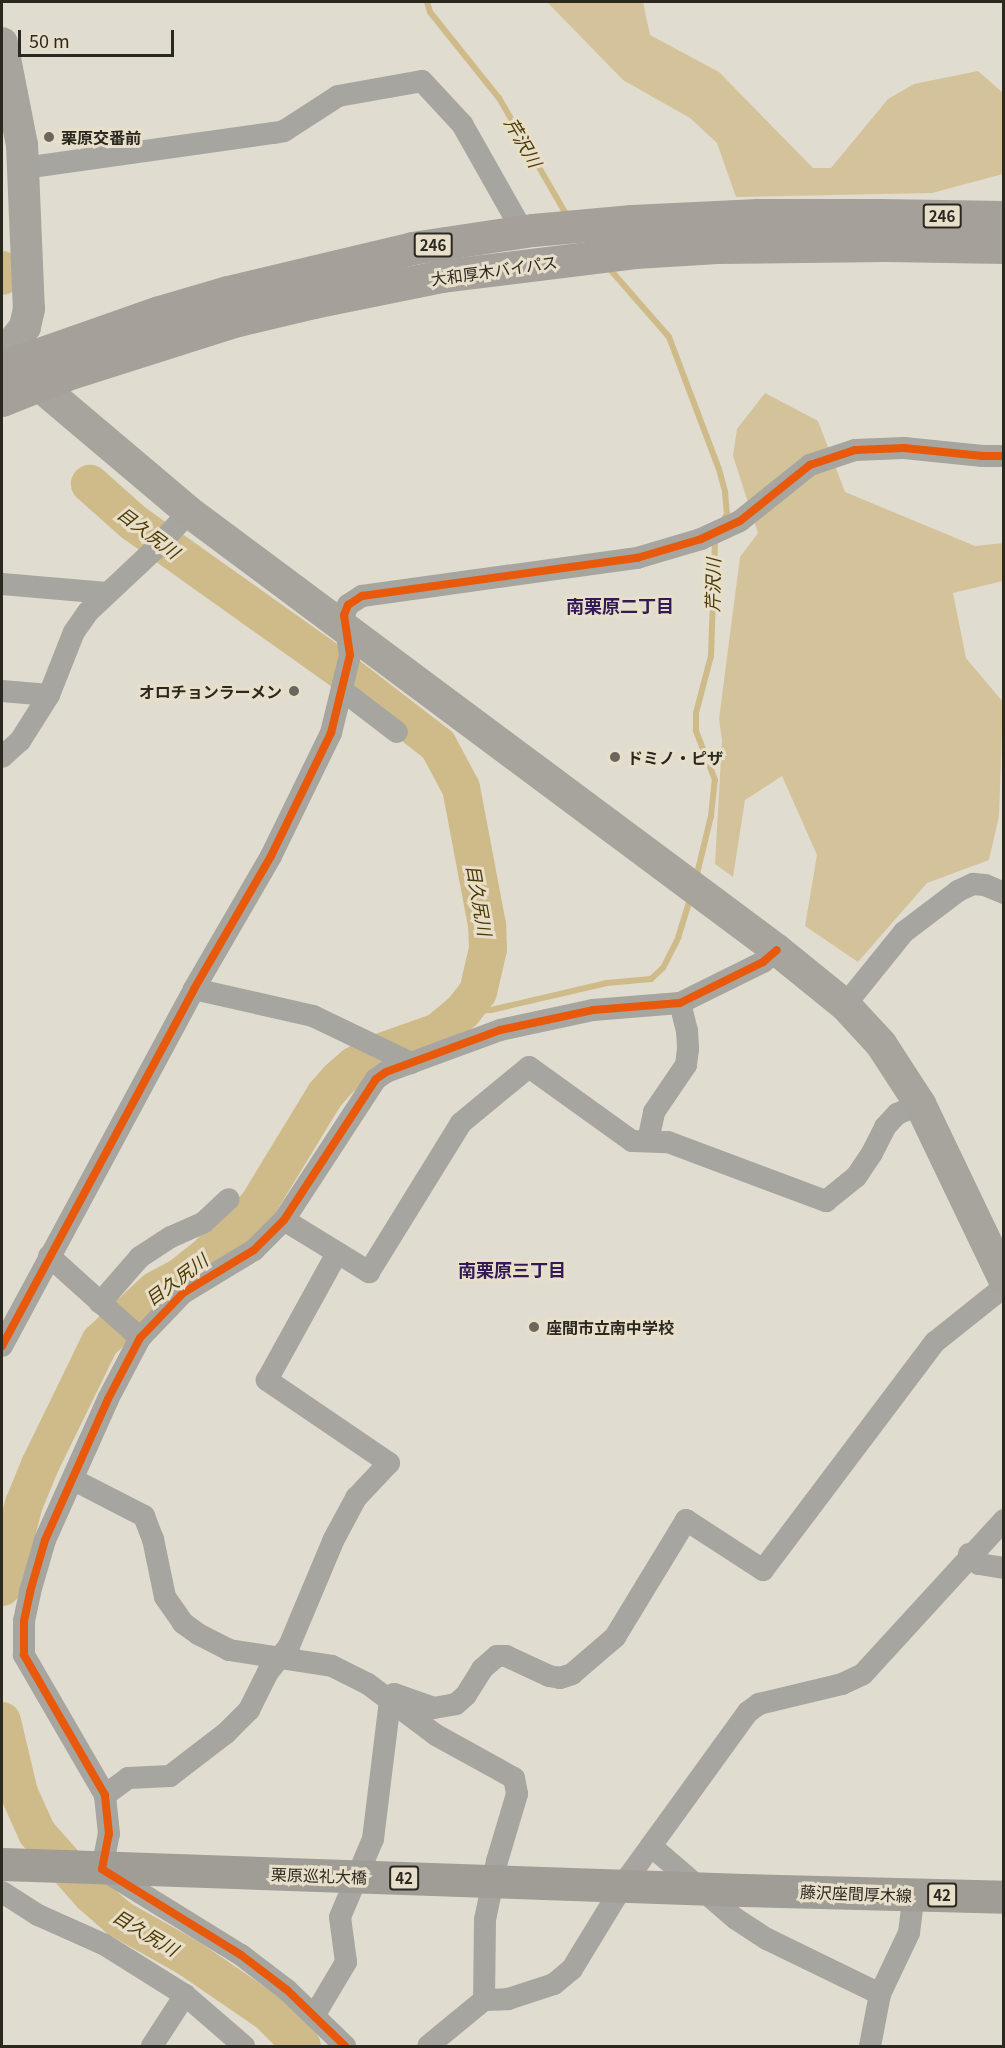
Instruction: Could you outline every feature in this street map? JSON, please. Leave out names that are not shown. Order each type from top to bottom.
[{"type":"highway","name":"大和厚木バイパス","points":[[2,359],[228,292],[412,248],[533,231],[632,221],[747,215],[883,230],[1004,247]]},
{"type":"highway","name":"大和厚木バイパス","points":[[2,400],[67,374],[234,321],[313,302],[442,276],[635,252],[717,247],[1004,217]]},
{"type":"main road","name":"栗原巡礼大橋","points":[[2,1864],[744,1890]]},
{"type":"main road","name":"藤沢座間厚木線","points":[[744,1890],[1004,1897]]},
{"type":"street","points":[[2,43],[4,76],[20,133],[24,168],[29,309],[25,327],[2,359],[182,519],[348,643],[694,888],[777,950],[845,1005],[881,1044],[920,1104],[1004,1279]]},
{"type":"street","points":[[24,168],[274,134],[284,131],[338,96],[422,81],[462,124],[518,223]]},
{"type":"street","points":[[2,1346],[49,1256],[121,1129],[194,989],[270,856],[331,733],[343,688],[348,643],[344,615],[348,605],[362,596],[637,558],[715,532],[740,520],[810,465],[855,450],[904,447],[983,456],[1004,456]]},
{"type":"street","points":[[2,758],[20,741],[49,695],[74,632],[88,612],[155,549],[182,519]]},
{"type":"street","points":[[2,584],[107,593]]},
{"type":"street","points":[[343,688],[397,732]]},
{"type":"street","points":[[2,691],[49,695]]},
{"type":"street","points":[[845,1005],[904,932],[958,891],[974,884],[985,885],[1004,893]]},
{"type":"street","points":[[345,2046],[287,1990],[241,1955],[102,1869],[109,1834],[105,1795],[24,1655],[24,1621],[37,1565],[137,1336],[183,1293],[254,1250],[284,1220],[376,1079],[406,1060],[500,1030],[593,1010],[680,1003],[763,962],[777,950]]},
{"type":"street","points":[[194,989],[314,1016],[406,1060]]},
{"type":"street","points":[[648,1141],[654,1112],[686,1065],[687,1031],[680,1003]]},
{"type":"street","points":[[284,1220],[369,1272],[461,1123],[529,1066],[632,1141],[668,1142],[826,1201],[856,1178],[873,1154],[885,1127],[897,1114],[920,1104]]},
{"type":"street","points":[[101,1304],[140,1257],[171,1237],[202,1223],[229,1199]]},
{"type":"street","points":[[105,1795],[128,1778],[170,1776],[226,1733],[249,1710],[268,1672],[289,1646],[334,1539],[356,1498],[389,1463],[267,1380],[337,1253]]},
{"type":"street","points":[[49,1256],[137,1336]]},
{"type":"street","points":[[314,2016],[346,1962],[340,1917],[373,1839],[390,1701],[394,1694],[434,1708],[456,1704],[466,1695],[482,1669],[497,1656],[506,1656],[549,1676],[560,1678],[572,1674],[615,1636],[686,1520],[763,1570],[935,1342],[1004,1287]]},
{"type":"street","points":[[74,1480],[144,1516],[153,1539],[165,1597],[183,1623],[214,1645],[279,1659],[332,1666],[368,1684],[436,1735],[507,1773],[517,1786],[517,1794],[497,1861],[485,1920],[484,2000]]},
{"type":"street","points":[[428,2046],[484,2000],[508,1999],[554,1984],[572,1969],[651,1846],[748,1712],[759,1704],[842,1683],[863,1674],[969,1554],[1004,1520]]},
{"type":"street","points":[[969,1554],[979,1564],[1004,1569]]},
{"type":"street","points":[[651,1846],[736,1919],[759,1934],[880,1994]]},
{"type":"street","points":[[2,1892],[38,1915],[105,1945],[185,1995],[244,2046]]},
{"type":"street","points":[[870,2046],[880,1994],[909,1933],[914,1895]]},
{"type":"street","points":[[152,2046],[185,1995]]},
{"type":"shaded area","points":[[547,2],[643,2],[650,35],[719,72],[813,168],[831,168],[888,99],[914,84],[978,71],[1003,93],[1003,174],[932,193],[736,197],[717,143],[690,118],[623,80]]},
{"type":"shaded area","points":[[765,393],[818,421],[845,492],[975,546],[1003,543],[1003,581],[953,593],[966,658],[1003,702],[999,816],[989,860],[927,883],[858,962],[805,926],[817,855],[782,776],[745,800],[733,877],[715,864],[722,740],[719,719],[740,557],[758,533],[733,456],[737,429]]},
{"type":"waterway","name":"芹沢川","points":[[427,2],[430,12],[499,98],[567,216]]},
{"type":"waterway","name":"芹沢川","points":[[607,266],[669,337],[719,469],[725,492],[727,514],[723,521]]},
{"type":"waterway","name":"目久尻川","points":[[2,270],[2,276]]},
{"type":"waterway","name":"目久尻川","points":[[2,1587],[24,1504],[40,1465],[100,1342],[156,1290],[179,1278],[206,1257],[258,1205],[325,1095],[339,1079],[354,1066],[373,1055],[438,1032],[463,1011],[478,992],[488,949],[487,925],[461,788],[438,745],[334,665],[134,523],[90,484]]},
{"type":"waterway","name":"芹沢川","points":[[696,878],[711,816],[715,780],[696,731],[696,713],[711,656],[715,539]]},
{"type":"waterway","name":"芹沢川","points":[[463,1011],[491,1010],[607,983],[651,979],[663,968],[678,938],[691,896]]},
{"type":"waterway","name":"目久尻川","points":[[2,1721],[19,1793],[37,1833],[92,1895],[118,1918],[189,1958],[268,2012],[302,2046]]},
{"type":"cycle path","points":[[2,1346],[194,989],[271,856],[331,733],[350,655],[344,615],[348,605],[362,596],[637,558],[701,539],[740,521],[810,465],[855,450],[904,448],[1004,456]]},
{"type":"cycle path","points":[[345,2046],[287,1990],[241,1955],[102,1869],[109,1834],[105,1795],[24,1655],[24,1621],[45,1540],[108,1399],[140,1338],[183,1293],[254,1250],[284,1220],[376,1079],[386,1072],[500,1030],[593,1010],[680,1003],[763,962],[777,950]]},
{"type":"place","name":"栗原交番前","points":[[49,137]]},
{"type":"place","name":"オロチョンラーメン","points":[[294,691]]},
{"type":"place","name":"ドミノ・ピザ","points":[[615,757]]},
{"type":"place","name":"座間市立南中学校","points":[[534,1327]]},
{"type":"district","name":"南栗原二丁目","points":[[620,605]]},
{"type":"district","name":"南栗原三丁目","points":[[512,1269]]}]
